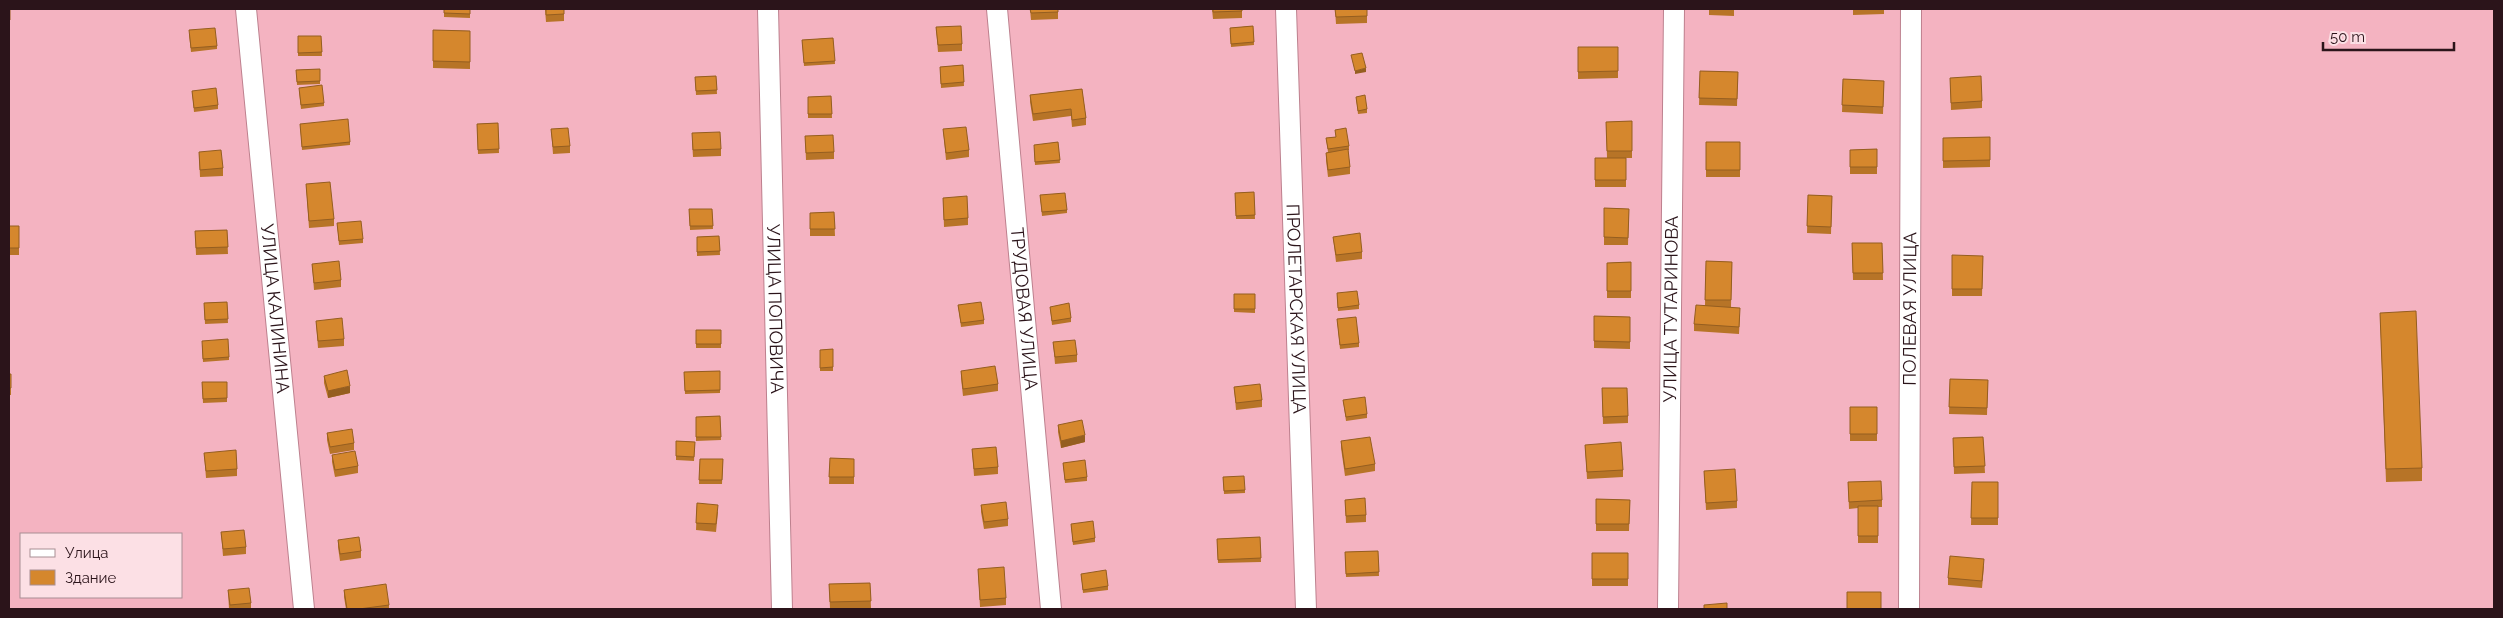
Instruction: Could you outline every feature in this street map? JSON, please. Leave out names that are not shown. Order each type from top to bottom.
[{"type":"street","name":"УЛИЦА КАЛИНИНА","points":[[246,9],[304,609]]},
{"type":"street","name":"УЛИЦА ПОПОВИЧА","points":[[768,9],[782,609]]},
{"type":"street","name":"ТРУДОВАЯ УЛИЦА","points":[[997,9],[1051,609]]},
{"type":"street","name":"ПРОЛЕТАРСКАЯ УЛИЦА","points":[[1286,9],[1306,609]]},
{"type":"street","name":"УЛИЦА ТУТАРИНОВА","points":[[1668,609],[1674,9]]},
{"type":"street","name":"ПОЛЕВАЯ УЛИЦА","points":[[1909,609],[1911,9]]},
{"type":"building","points":[[444,9],[470,9],[470,14],[444,13]]},
{"type":"building","points":[[546,9],[564,9],[564,14],[546,15]]},
{"type":"building","points":[[1030,9],[1058,9],[1058,12],[1031,13]]},
{"type":"building","points":[[1213,9],[1242,9],[1242,11],[1213,12]]},
{"type":"building","points":[[1335,9],[1367,9],[1367,16],[1336,17]]},
{"type":"building","points":[[961,26],[962,44],[938,45],[936,27]]},
{"type":"building","points":[[1253,26],[1254,42],[1231,44],[1230,28]]},
{"type":"building","points":[[215,28],[217,46],[191,48],[189,30]]},
{"type":"building","points":[[433,30],[470,31],[470,62],[433,61]]},
{"type":"building","points":[[298,36],[321,36],[322,52],[298,53]]},
{"type":"building","points":[[833,38],[835,61],[804,63],[802,40]]},
{"type":"building","points":[[1578,47],[1618,47],[1618,71],[1578,72]]},
{"type":"building","points":[[1362,53],[1366,68],[1355,71],[1351,55]]},
{"type":"building","points":[[963,65],[964,82],[941,84],[940,67]]},
{"type":"building","points":[[320,69],[320,81],[297,82],[296,70]]},
{"type":"building","points":[[1700,71],[1738,72],[1737,99],[1699,98]]},
{"type":"building","points":[[716,76],[717,90],[696,91],[695,77]]},
{"type":"building","points":[[1981,76],[1982,101],[1951,103],[1950,78]]},
{"type":"building","points":[[1843,79],[1884,81],[1883,107],[1842,105]]},
{"type":"building","points":[[322,85],[324,103],[301,105],[299,88]]},
{"type":"building","points":[[216,88],[218,105],[194,108],[192,91]]},
{"type":"building","points":[[1082,89],[1086,118],[1072,120],[1071,109],[1033,114],[1030,95]]},
{"type":"building","points":[[1365,95],[1367,109],[1358,111],[1356,97]]},
{"type":"building","points":[[831,96],[832,114],[808,114],[808,97]]},
{"type":"building","points":[[348,119],[350,142],[302,147],[300,124]]},
{"type":"building","points":[[1632,121],[1632,151],[1607,151],[1606,122]]},
{"type":"building","points":[[498,123],[499,149],[478,150],[477,124]]},
{"type":"building","points":[[966,127],[969,150],[946,153],[943,129]]},
{"type":"building","points":[[568,128],[570,146],[553,147],[551,129]]},
{"type":"building","points":[[1346,128],[1349,146],[1328,149],[1326,138],[1336,137],[1335,130]]},
{"type":"building","points":[[720,132],[721,149],[693,150],[692,133]]},
{"type":"building","points":[[833,135],[834,152],[806,153],[805,136]]},
{"type":"building","points":[[1990,137],[1990,160],[1943,161],[1943,138]]},
{"type":"building","points":[[1058,142],[1060,160],[1035,162],[1034,145]]},
{"type":"building","points":[[1706,142],[1740,142],[1740,170],[1706,170]]},
{"type":"building","points":[[1348,149],[1350,167],[1328,170],[1326,153]]},
{"type":"building","points":[[1877,149],[1877,167],[1850,167],[1850,150]]},
{"type":"building","points":[[221,150],[223,168],[200,170],[199,152]]},
{"type":"building","points":[[1595,158],[1626,158],[1626,180],[1595,180]]},
{"type":"building","points":[[330,182],[334,219],[309,221],[306,184]]},
{"type":"building","points":[[1254,192],[1255,215],[1236,216],[1235,193]]},
{"type":"building","points":[[1065,193],[1067,210],[1042,212],[1040,195]]},
{"type":"building","points":[[1808,195],[1832,196],[1831,227],[1807,226]]},
{"type":"building","points":[[967,196],[968,218],[944,220],[943,198]]},
{"type":"building","points":[[1604,208],[1629,209],[1628,238],[1604,237]]},
{"type":"building","points":[[689,209],[712,209],[713,226],[690,226]]},
{"type":"building","points":[[834,212],[835,229],[810,229],[810,213]]},
{"type":"building","points":[[361,221],[363,239],[339,241],[337,223]]},
{"type":"building","points":[[9,226],[19,226],[19,248],[9,248]]},
{"type":"building","points":[[227,230],[228,247],[196,248],[195,231]]},
{"type":"building","points":[[1360,233],[1362,252],[1336,255],[1333,237]]},
{"type":"building","points":[[719,236],[720,251],[697,252],[697,237]]},
{"type":"building","points":[[1852,243],[1882,243],[1883,273],[1853,273]]},
{"type":"building","points":[[1952,255],[1983,256],[1982,289],[1952,289]]},
{"type":"building","points":[[339,261],[341,280],[314,283],[312,264]]},
{"type":"building","points":[[1706,261],[1732,262],[1731,300],[1705,300]]},
{"type":"building","points":[[1631,262],[1631,291],[1607,291],[1607,263]]},
{"type":"building","points":[[1357,291],[1359,305],[1338,308],[1337,293]]},
{"type":"building","points":[[1234,294],[1255,294],[1255,309],[1234,309]]},
{"type":"building","points":[[227,302],[228,319],[205,320],[204,303]]},
{"type":"building","points":[[981,302],[984,320],[961,323],[958,305]]},
{"type":"building","points":[[1069,303],[1071,318],[1052,321],[1050,307]]},
{"type":"building","points":[[1696,305],[1740,308],[1739,327],[1694,324]]},
{"type":"building","points":[[2416,311],[2422,468],[2386,469],[2380,313]]},
{"type":"building","points":[[1594,316],[1630,317],[1630,342],[1594,341]]},
{"type":"building","points":[[1356,317],[1359,343],[1340,345],[1337,319]]},
{"type":"building","points":[[342,318],[344,339],[318,341],[316,321]]},
{"type":"building","points":[[696,330],[721,330],[721,344],[696,344]]},
{"type":"building","points":[[228,339],[229,357],[203,359],[202,341]]},
{"type":"building","points":[[1075,340],[1077,355],[1055,357],[1053,342]]},
{"type":"building","points":[[833,349],[833,367],[820,368],[820,350]]},
{"type":"building","points":[[995,366],[998,384],[963,389],[961,371]]},
{"type":"building","points":[[347,370],[350,386],[328,391],[324,376]]},
{"type":"building","points":[[720,371],[720,390],[685,391],[684,372]]},
{"type":"building","points":[[9,374],[11,374],[11,388],[9,388]]},
{"type":"building","points":[[1950,379],[1988,380],[1987,408],[1949,407]]},
{"type":"building","points":[[202,382],[227,382],[227,398],[203,399]]},
{"type":"building","points":[[1260,384],[1262,400],[1236,403],[1234,387]]},
{"type":"building","points":[[1602,388],[1627,388],[1628,416],[1603,417]]},
{"type":"building","points":[[1365,397],[1367,414],[1346,417],[1343,400]]},
{"type":"building","points":[[1850,407],[1877,407],[1877,434],[1850,434]]},
{"type":"building","points":[[720,416],[721,437],[696,437],[696,417]]},
{"type":"building","points":[[1082,420],[1085,435],[1061,441],[1058,425]]},
{"type":"building","points":[[352,429],[354,443],[330,447],[327,433]]},
{"type":"building","points":[[1370,437],[1375,464],[1345,469],[1341,441]]},
{"type":"building","points":[[1983,437],[1985,466],[1954,467],[1953,438]]},
{"type":"building","points":[[676,441],[695,442],[694,457],[676,456]]},
{"type":"building","points":[[1621,442],[1623,470],[1587,472],[1585,445]]},
{"type":"building","points":[[996,447],[998,467],[974,469],[972,449]]},
{"type":"building","points":[[236,450],[237,469],[206,471],[204,453]]},
{"type":"building","points":[[355,451],[358,466],[335,470],[332,455]]},
{"type":"building","points":[[830,458],[854,459],[854,477],[829,477]]},
{"type":"building","points":[[700,459],[723,459],[722,480],[699,480]]},
{"type":"building","points":[[1085,460],[1087,477],[1065,480],[1063,463]]},
{"type":"building","points":[[1735,469],[1737,501],[1706,503],[1704,471]]},
{"type":"building","points":[[1244,476],[1245,490],[1224,491],[1223,477]]},
{"type":"building","points":[[1881,481],[1882,500],[1849,502],[1848,482]]},
{"type":"building","points":[[1972,482],[1998,482],[1998,518],[1971,518]]},
{"type":"building","points":[[1365,498],[1366,515],[1346,516],[1345,500]]},
{"type":"building","points":[[1596,499],[1630,500],[1629,524],[1596,524]]},
{"type":"building","points":[[1006,502],[1008,519],[984,522],[981,505]]},
{"type":"building","points":[[697,503],[718,505],[716,524],[696,523]]},
{"type":"building","points":[[1858,506],[1878,506],[1878,536],[1858,536]]},
{"type":"building","points":[[1093,521],[1095,538],[1073,542],[1071,524]]},
{"type":"building","points":[[244,530],[246,547],[223,549],[221,532]]},
{"type":"building","points":[[359,537],[361,551],[340,554],[338,540]]},
{"type":"building","points":[[1260,537],[1261,558],[1218,560],[1217,539]]},
{"type":"building","points":[[1378,551],[1379,572],[1346,574],[1345,552]]},
{"type":"building","points":[[1592,553],[1628,553],[1628,579],[1592,579]]},
{"type":"building","points":[[1950,556],[1984,559],[1982,581],[1948,578]]},
{"type":"building","points":[[1004,567],[1006,598],[980,600],[978,569]]},
{"type":"building","points":[[1106,570],[1108,586],[1083,590],[1081,574]]},
{"type":"building","points":[[870,583],[871,601],[830,602],[829,584]]},
{"type":"building","points":[[386,584],[389,605],[347,609],[344,590]]},
{"type":"building","points":[[249,588],[251,603],[230,605],[228,590]]},
{"type":"building","points":[[1847,592],[1881,592],[1881,609],[1847,609]]},
{"type":"building","points":[[1727,603],[1727,609],[1704,609],[1704,605]]}]
